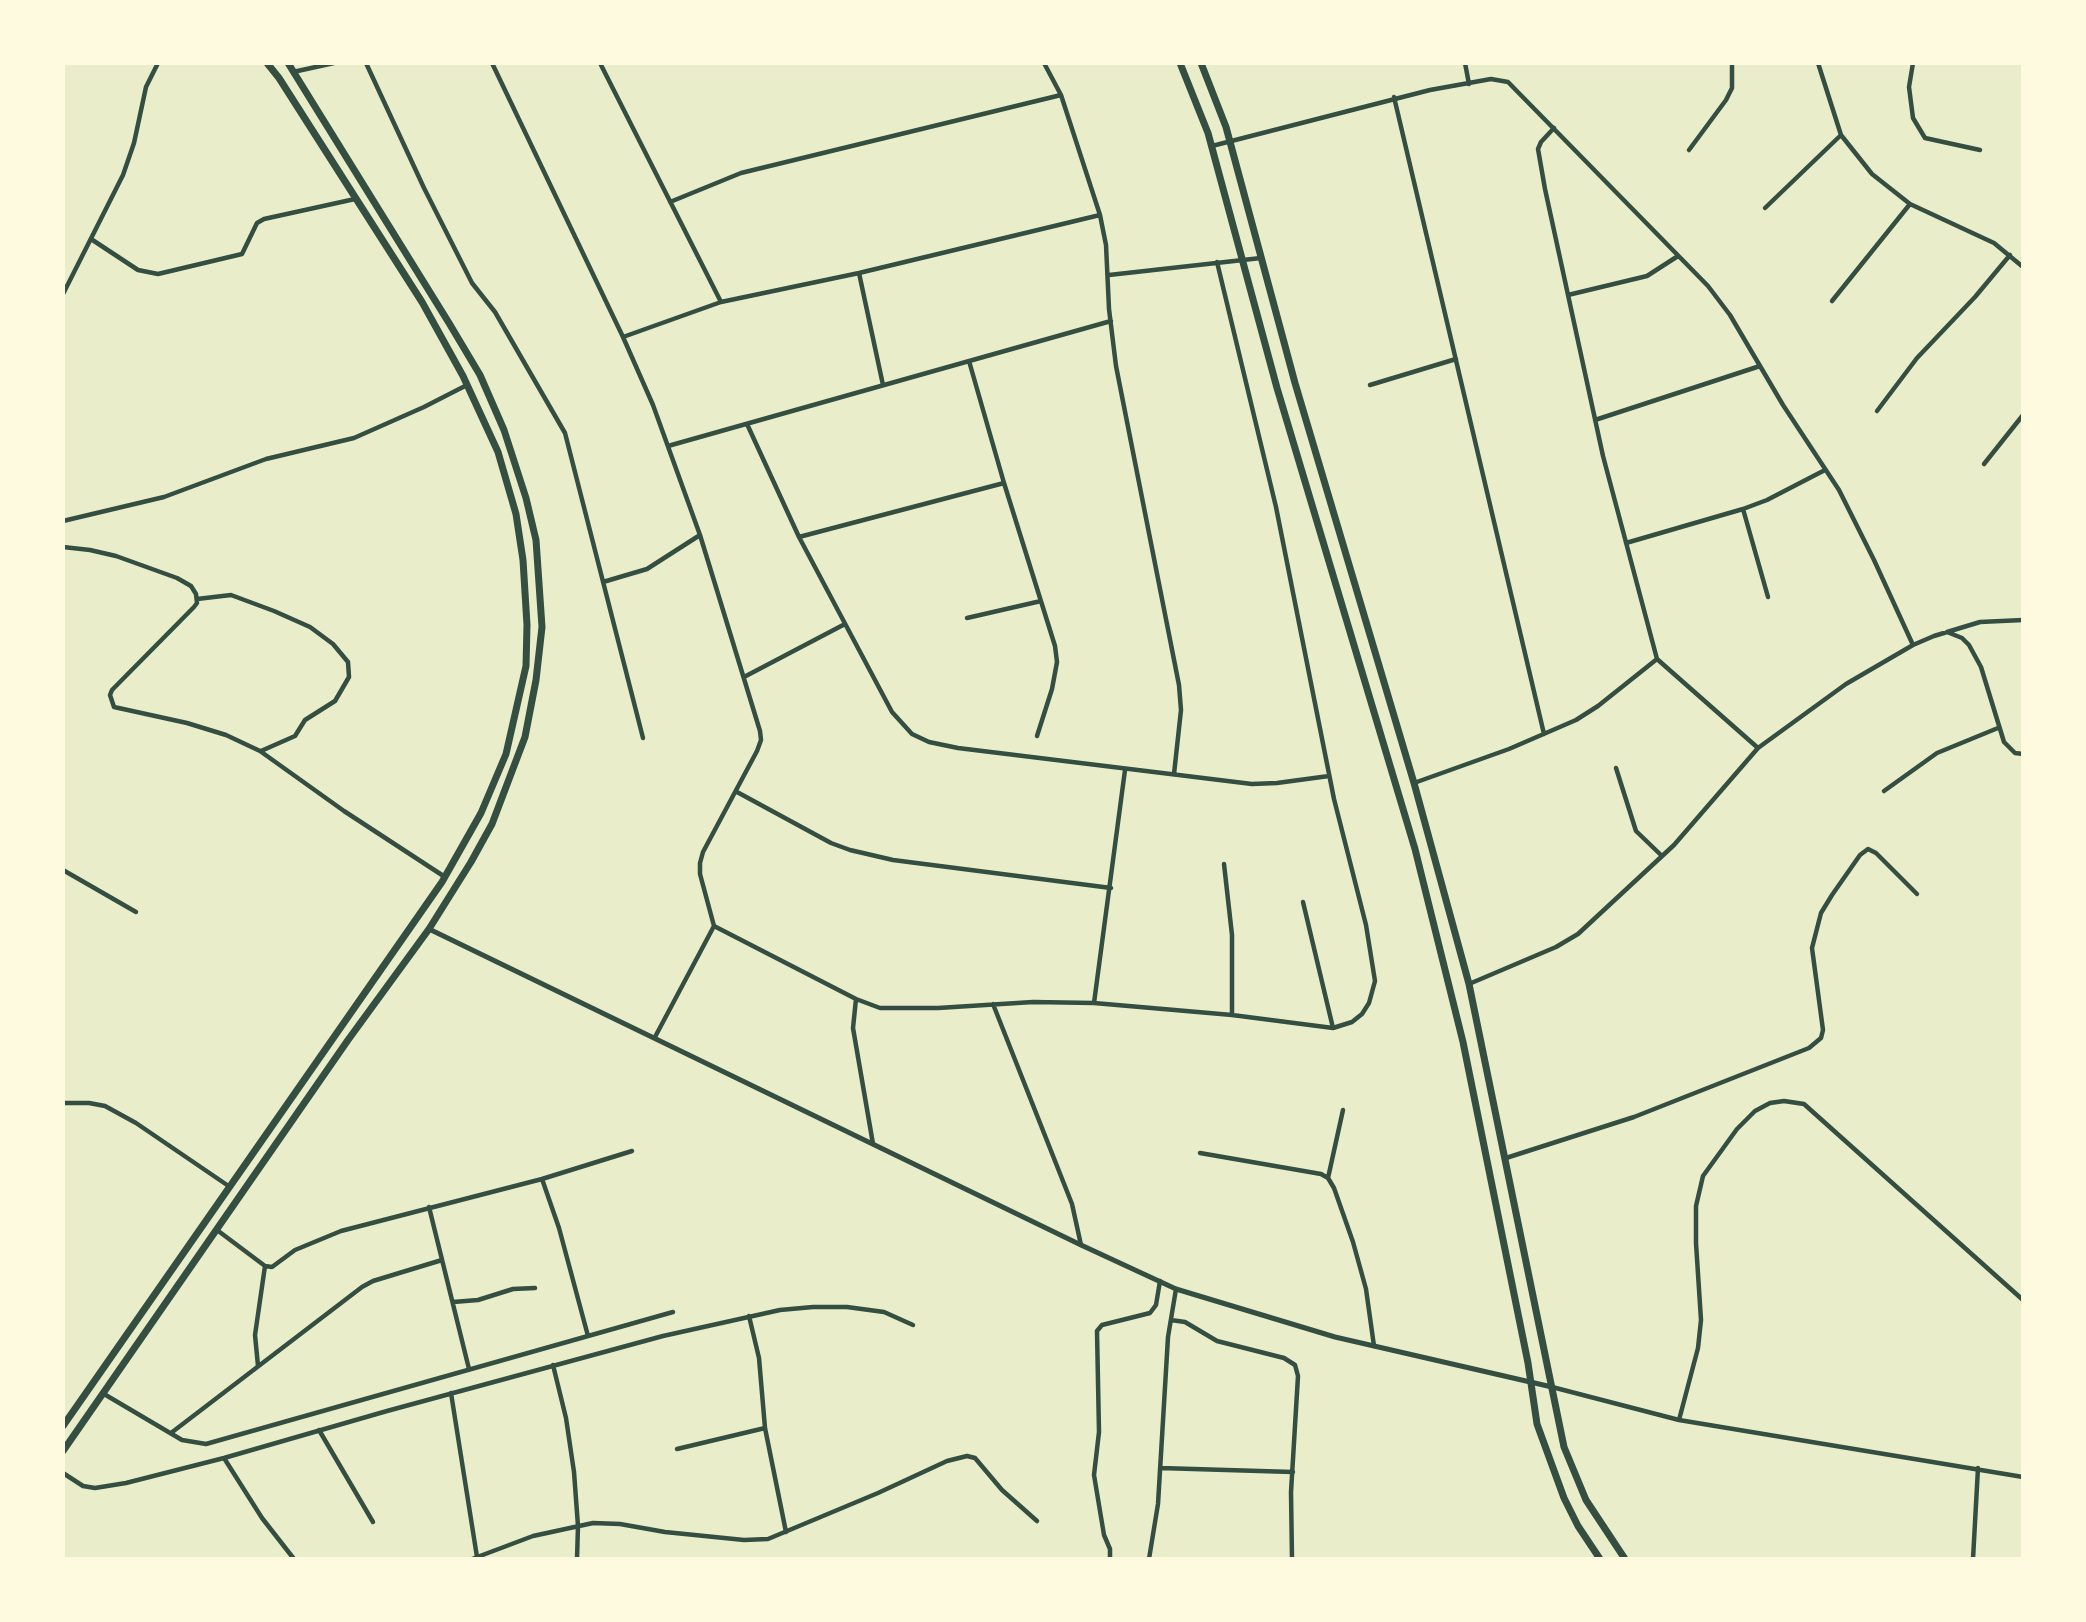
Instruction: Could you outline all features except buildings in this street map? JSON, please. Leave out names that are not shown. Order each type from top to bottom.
[{"type":"highway","points":[[63,1426],[445,877],[481,813],[506,754],[526,666],[524,572],[516,514],[498,452],[467,384],[422,302],[267,63]]},
{"type":"highway","points":[[63,1451],[348,1040],[429,929],[471,862],[492,824],[525,737],[536,680],[541,627],[536,540],[526,498],[504,430],[480,375],[288,63]]},
{"type":"highway","points":[[1180,63],[1192,88],[1212,146],[1277,388],[1415,849],[1463,1042],[1528,1363],[1537,1423],[1564,1499],[1600,1559]]},
{"type":"highway","points":[[1201,63],[1230,141],[1295,383],[1414,783],[1469,984],[1561,1436],[1575,1479],[1598,1520],[1625,1559]]},
{"type":"highway","points":[[1192,88],[1209,80]]},
{"type":"street","points":[[63,295],[123,175],[134,143],[146,87],[158,63]]},
{"type":"street","points":[[292,72],[334,63]]},
{"type":"street","points":[[366,63],[472,283],[495,312],[565,433],[643,738]]},
{"type":"street","points":[[492,63],[653,405],[700,536],[757,718],[761,740],[700,863],[700,874],[714,926],[654,1037]]},
{"type":"street","points":[[600,63],[721,302]]},
{"type":"street","points":[[1044,63],[1061,95],[1100,215],[1109,275],[1118,380],[1179,685],[1181,710],[1174,774]]},
{"type":"street","points":[[1465,63],[1469,84]]},
{"type":"street","points":[[1689,150],[1732,88],[1732,63]]},
{"type":"street","points":[[1818,63],[1841,135],[1872,174],[1910,204],[1994,243],[2023,267]]},
{"type":"street","points":[[1913,63],[1909,87],[1913,118],[1925,138],[1979,150]]},
{"type":"street","points":[[1212,146],[1394,97],[1491,79],[1508,82],[1708,286],[1730,315],[1839,490],[1913,645]]},
{"type":"street","points":[[670,202],[741,173],[1061,95]]},
{"type":"street","points":[[1394,97],[1544,734]]},
{"type":"street","points":[[1554,128],[1541,142],[1538,155],[1595,420],[1657,659],[1758,748]]},
{"type":"street","points":[[1765,208],[1841,135]]},
{"type":"street","points":[[91,239],[138,271],[158,274],[239,256],[246,250],[257,223],[264,219],[355,199]]},
{"type":"street","points":[[1832,301],[1910,204]]},
{"type":"street","points":[[623,337],[721,302],[859,273],[1100,215]]},
{"type":"street","points":[[1877,411],[1917,358],[1975,297],[2010,255]]},
{"type":"street","points":[[1568,295],[1647,276],[1678,256]]},
{"type":"street","points":[[1109,275],[1261,258]]},
{"type":"street","points":[[714,926],[856,999],[880,1008],[1094,1003],[1232,1015],[1333,1028],[1352,1022],[1362,1014],[1369,1003],[1375,981],[1364,915],[1329,776],[1276,507],[1217,262]]},
{"type":"street","points":[[859,273],[883,385]]},
{"type":"street","points":[[668,446],[1111,321]]},
{"type":"street","points":[[1370,385],[1456,359]]},
{"type":"street","points":[[969,361],[1055,646],[1057,662],[1052,689],[1037,736]]},
{"type":"street","points":[[1595,420],[1760,366]]},
{"type":"street","points":[[63,521],[164,497],[266,459],[354,438],[424,407],[467,384]]},
{"type":"street","points":[[1984,464],[2023,415]]},
{"type":"street","points":[[747,424],[799,537],[845,624],[892,712],[912,734],[929,742],[958,748],[1251,784],[1329,776]]},
{"type":"street","points":[[1626,543],[1743,509],[1767,500],[1825,470]]},
{"type":"street","points":[[799,537],[1004,483]]},
{"type":"street","points":[[1743,509],[1768,597]]},
{"type":"street","points":[[603,582],[647,569],[700,536]]},
{"type":"street","points":[[63,547],[116,556],[177,578],[194,589],[197,599],[194,607],[112,690],[111,702],[114,707],[187,723],[226,735],[260,751],[344,811],[445,877]]},
{"type":"street","points":[[197,599],[231,595],[274,611],[310,627],[333,644],[348,662],[349,677],[335,701],[305,720],[295,736],[260,751]]},
{"type":"street","points":[[967,618],[1041,601]]},
{"type":"street","points":[[1469,984],[1556,947],[1578,934],[1662,856],[1758,748],[1846,684],[1913,645],[1947,632],[1980,622],[2023,620]]},
{"type":"street","points":[[744,677],[845,624]]},
{"type":"street","points":[[1947,632],[1962,638],[1981,667],[1998,728],[2009,749],[2023,754]]},
{"type":"street","points":[[1414,783],[1509,749],[1576,720],[1657,659]]},
{"type":"street","points":[[1884,791],[1937,753],[1998,728]]},
{"type":"street","points":[[1616,768],[1636,831],[1662,856]]},
{"type":"street","points":[[1094,1003],[1125,770]]},
{"type":"street","points":[[737,792],[831,843],[850,850],[893,860],[1111,888]]},
{"type":"street","points":[[1505,1158],[1634,1117],[1809,1048],[1821,1038],[1823,1030],[1812,948],[1821,913],[1860,855],[1868,849],[1876,853],[1917,894]]},
{"type":"street","points":[[1224,864],[1232,935],[1232,1015]]},
{"type":"street","points":[[63,870],[136,912]]},
{"type":"street","points":[[1303,902],[1333,1028]]},
{"type":"street","points":[[429,929],[1176,1289],[1374,1346],[1552,1387],[1679,1420],[2023,1477]]},
{"type":"street","points":[[856,999],[853,1028],[873,1144]]},
{"type":"street","points":[[993,1004],[1072,1204],[1081,1245]]},
{"type":"street","points":[[1679,1420],[1698,1348],[1701,1320],[1696,1206],[1703,1177],[1737,1129],[1755,1111],[1770,1104],[1784,1101],[1804,1104],[2023,1300]]},
{"type":"street","points":[[63,1103],[89,1102],[105,1106],[136,1123],[229,1187]]},
{"type":"street","points":[[1328,1178],[1343,1110]]},
{"type":"street","points":[[216,1230],[265,1266],[276,1266],[295,1250],[341,1231],[542,1179],[632,1151]]},
{"type":"street","points":[[1200,1153],[1321,1174],[1328,1178],[1349,1231],[1366,1289],[1374,1346]]},
{"type":"street","points":[[542,1179],[559,1228],[588,1336]]},
{"type":"street","points":[[429,1207],[469,1369]]},
{"type":"street","points":[[171,1433],[362,1287],[442,1259]]},
{"type":"street","points":[[258,1367],[255,1335],[265,1266]]},
{"type":"street","points":[[1111,1559],[1104,1535],[1094,1475],[1099,1432],[1097,1331],[1102,1325],[1150,1313],[1156,1305],[1160,1281]]},
{"type":"street","points":[[453,1302],[478,1300],[513,1290],[535,1288]]},
{"type":"street","points":[[1149,1559],[1158,1504],[1171,1320],[1176,1289]]},
{"type":"street","points":[[63,1473],[83,1486],[104,1488],[225,1458],[553,1365],[749,1316],[813,1307],[848,1307],[884,1312],[913,1325]]},
{"type":"street","points":[[103,1393],[182,1440],[206,1444],[673,1312]]},
{"type":"street","points":[[749,1316],[759,1358],[765,1428],[786,1532]]},
{"type":"street","points":[[1171,1320],[1185,1322],[1217,1341],[1284,1358],[1295,1365],[1298,1376],[1292,1559]]},
{"type":"street","points":[[553,1365],[575,1472],[577,1559]]},
{"type":"street","points":[[451,1393],[474,1558],[533,1536],[578,1526],[620,1524],[665,1532],[759,1540],[786,1532],[947,1461],[967,1456],[975,1458],[1002,1490],[1037,1521]]},
{"type":"street","points":[[677,1449],[765,1428]]},
{"type":"street","points":[[319,1430],[373,1522]]},
{"type":"street","points":[[225,1458],[262,1518],[293,1559]]},
{"type":"street","points":[[1160,1468],[1293,1472]]},
{"type":"street","points":[[1973,1559],[1978,1468]]}]
